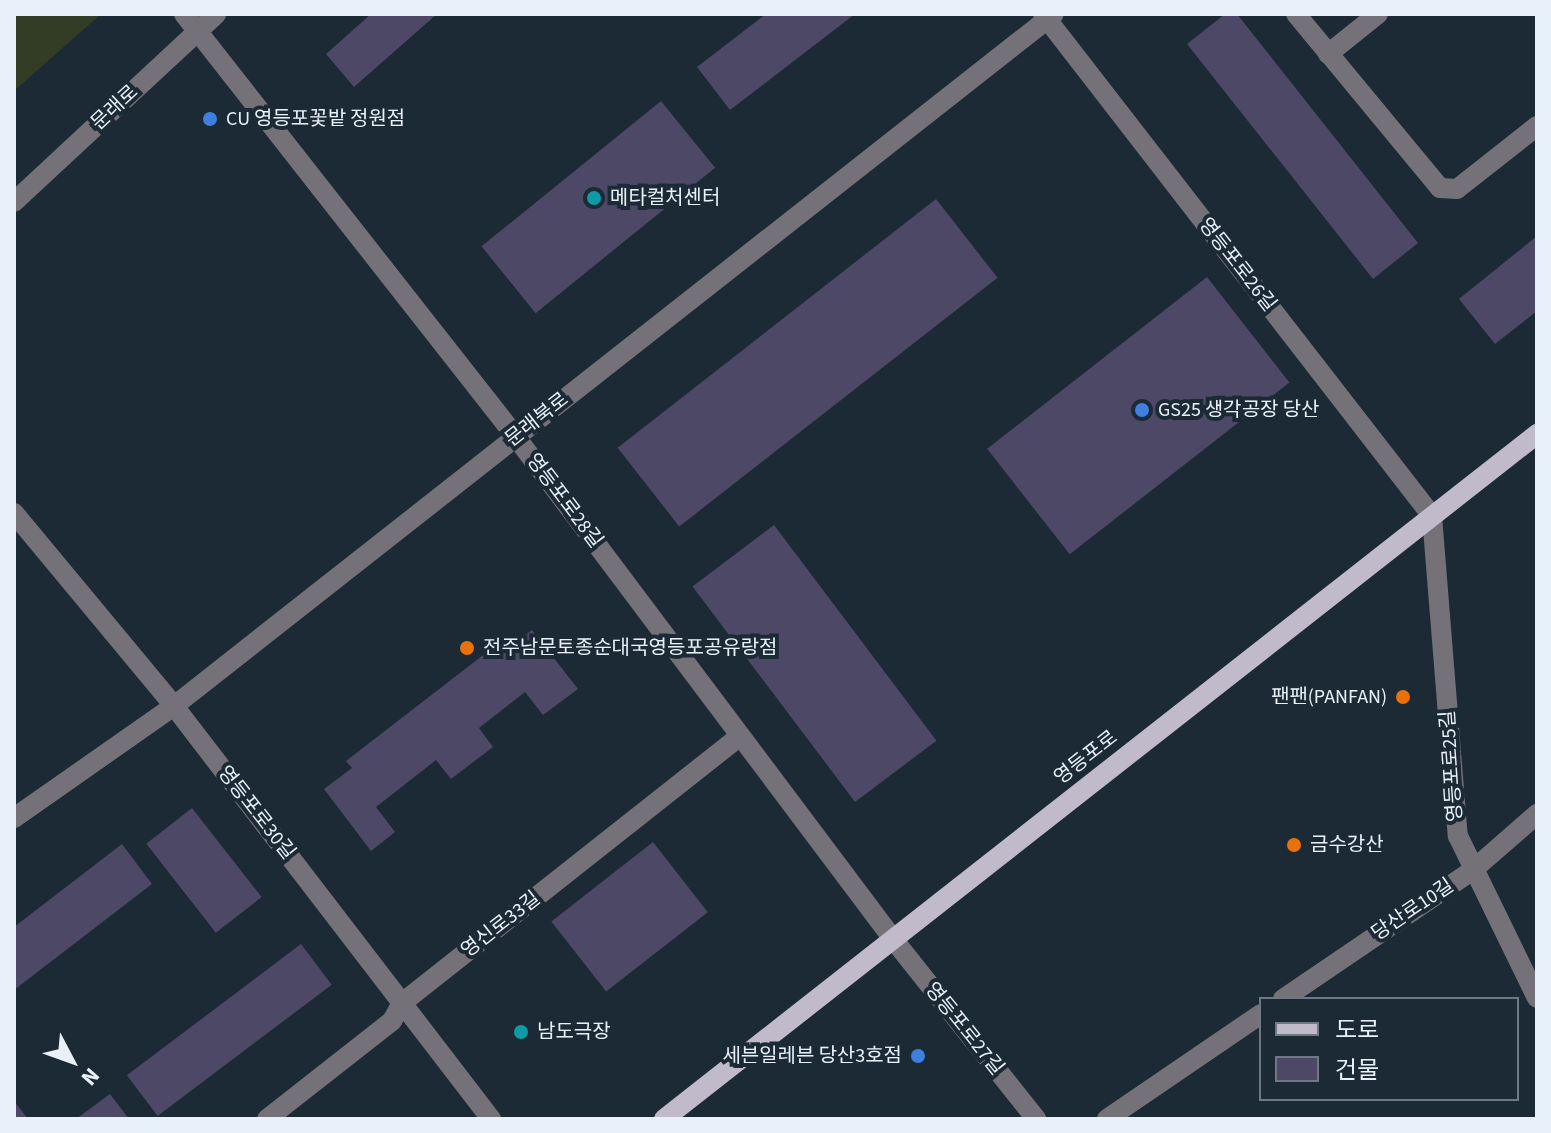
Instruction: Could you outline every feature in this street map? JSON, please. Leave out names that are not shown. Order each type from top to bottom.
[{"type":"main road","name":"영등포로","points":[[664,1119],[1537,434]]},
{"type":"street","name":"영등포로28길","points":[[184,14],[516,437],[893,939]]},
{"type":"street","name":"문래로","points":[[14,202],[216,14]]},
{"type":"street","points":[[1296,14],[1440,188],[1457,189],[1537,126]]},
{"type":"street","points":[[1328,54],[1378,14]]},
{"type":"street","name":"문래북로","points":[[14,818],[174,706],[1048,16]]},
{"type":"street","name":"영등포로26길","points":[[1048,16],[1432,516]]},
{"type":"street","name":"영등포로30길","points":[[14,513],[174,706],[491,1119]]},
{"type":"street","name":"영등포로25길","points":[[1432,516],[1458,836],[1537,998]]},
{"type":"street","name":"영신로33길","points":[[267,1119],[392,1021],[402,1003],[740,736]]},
{"type":"street","name":"당산로10길","points":[[1286,997],[1474,869],[1537,814]]},
{"type":"street","name":"영등포로27길","points":[[893,939],[1036,1119]]},
{"type":"street","points":[[1107,1119],[1259,1015]]},
{"type":"green space","points":[[14,14],[101,14],[14,91]]},
{"type":"building","points":[[371,14],[437,14],[354,87],[326,54]]},
{"type":"building","points":[[766,14],[855,14],[730,110],[697,67]]},
{"type":"building","points":[[1225,14],[1237,14],[1418,243],[1373,279],[1187,44]]},
{"type":"building","points":[[661,101],[715,168],[536,313],[481,246]]},
{"type":"building","points":[[936,199],[998,278],[679,527],[618,448]]},
{"type":"building","points":[[1537,236],[1537,311],[1495,344],[1459,299]]},
{"type":"building","points":[[1207,277],[1289,383],[1070,554],[987,449]]},
{"type":"building","points":[[774,525],[936,741],[855,802],[693,586]]},
{"type":"building","points":[[532,630],[578,689],[543,715],[525,692],[479,728],[493,747],[451,779],[436,760],[376,807],[395,832],[371,851],[324,789],[352,768],[346,761],[500,642],[506,650]]},
{"type":"building","points":[[192,808],[262,897],[216,933],[146,844]]},
{"type":"building","points":[[653,842],[708,912],[606,992],[551,921]]},
{"type":"building","points":[[122,844],[152,884],[14,990],[14,927]]},
{"type":"building","points":[[301,944],[332,985],[158,1116],[127,1075]]},
{"type":"building","points":[[110,1094],[129,1119],[76,1119]]},
{"type":"building","points":[[14,1101],[28,1119],[14,1119]]},
{"type":"place","name":"CU 영등포꽃밭 정원점","points":[[210,119]]},
{"type":"place","name":"메타컬처센터","points":[[594,198]]},
{"type":"place","name":"GS25 생각공장 당산","points":[[1142,410]]},
{"type":"place","name":"전주남문토종순대국영등포공유랑점","points":[[467,648]]},
{"type":"place","name":"팬팬(PANFAN)","points":[[1403,697]]},
{"type":"place","name":"금수강산","points":[[1294,845]]},
{"type":"place","name":"남도극장","points":[[521,1032]]},
{"type":"place","name":"세븐일레븐 당산3호점","points":[[918,1056]]}]
